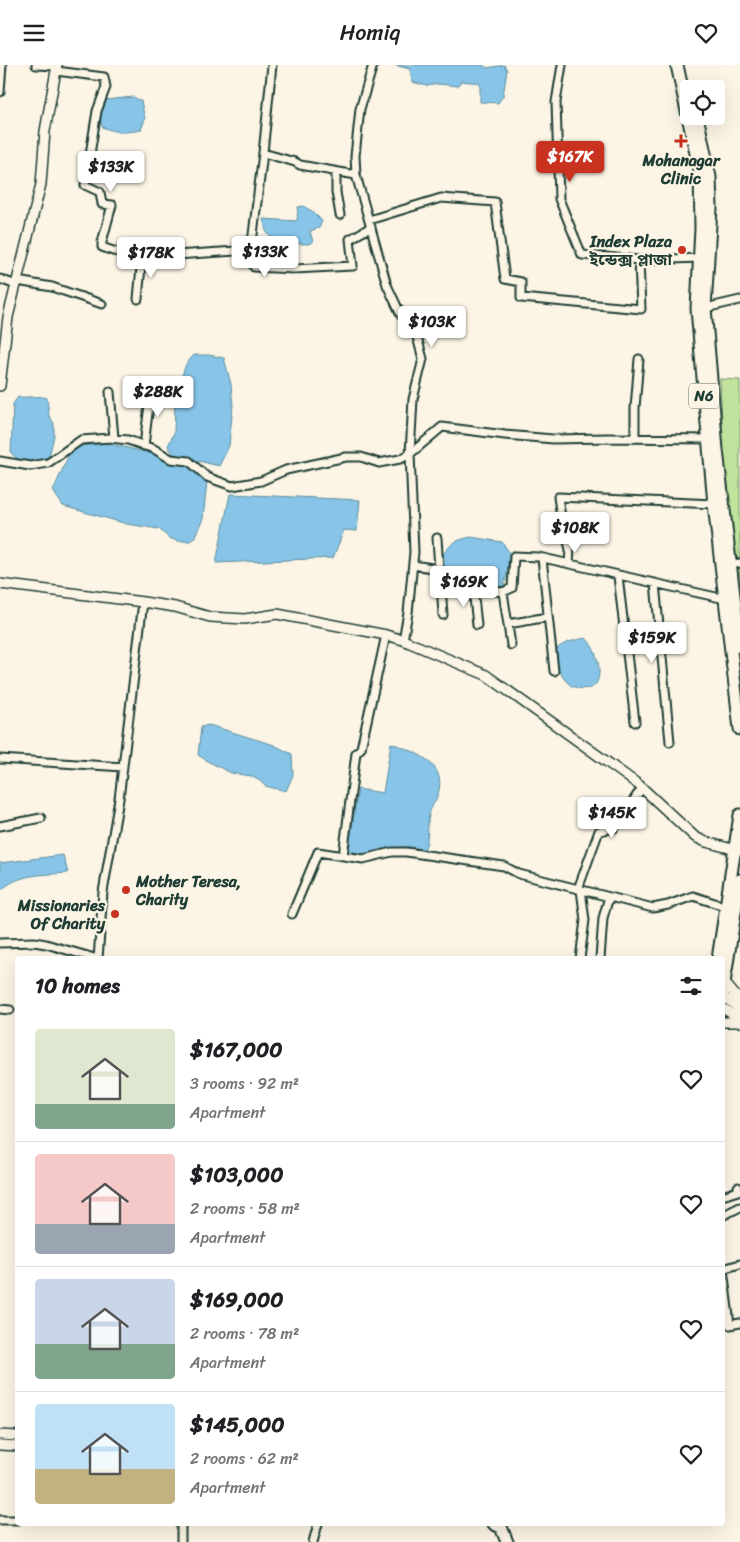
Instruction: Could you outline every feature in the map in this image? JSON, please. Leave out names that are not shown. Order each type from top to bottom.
[{"type":"highway","name":"N6","points":[[677,65],[700,172],[703,258],[701,309],[712,439],[714,504],[731,564],[725,599],[740,729]]},
{"type":"highway","points":[[684,65],[687,80]]},
{"type":"highway","name":"N6","points":[[699,125],[710,177],[712,208],[703,258]]},
{"type":"highway","name":"N6","points":[[712,439],[731,564],[740,647]]},
{"type":"highway","points":[[725,974],[734,907],[740,815]]},
{"type":"highway","points":[[719,956],[740,880]]},
{"type":"highway","points":[[499,1526],[501,1527],[507,1542]]},
{"type":"street","points":[[0,92],[2,65]]},
{"type":"street","points":[[36,65],[57,67],[104,77],[106,87],[97,111],[85,185],[100,192],[102,203],[112,205],[102,247],[112,251],[142,256],[252,250]]},
{"type":"street","points":[[272,65],[250,259],[254,267],[294,269],[353,266],[350,239],[370,223],[441,198],[495,202],[505,279],[521,282],[521,298],[641,309],[639,261]]},
{"type":"street","points":[[373,65],[360,109],[355,156],[356,175],[388,285],[401,315],[417,337],[423,359],[414,399],[410,454],[414,552],[403,640]]},
{"type":"street","points":[[562,65],[556,102],[559,199],[582,255],[639,261],[703,258]]},
{"type":"street","points":[[0,386],[8,317],[41,184],[45,131],[57,67]]},
{"type":"street","points":[[263,153],[295,161],[300,165],[356,175]]},
{"type":"street","points":[[336,172],[336,192],[340,215]]},
{"type":"street","points":[[138,299],[142,256]]},
{"type":"street","points":[[0,279],[16,283],[52,287],[102,304]]},
{"type":"street","points":[[701,309],[740,300]]},
{"type":"street","points":[[635,438],[635,408],[639,359]]},
{"type":"street","points":[[144,446],[151,388]]},
{"type":"street","points":[[110,392],[114,438]]},
{"type":"street","points":[[0,461],[30,466],[48,463],[81,440],[114,438],[128,440],[171,459],[189,461],[207,477],[232,486],[261,481],[286,470],[346,457],[361,457],[380,463],[400,459],[410,454],[442,427],[552,439],[712,439]]},
{"type":"street","points":[[569,564],[570,549],[560,517],[558,497],[714,504]]},
{"type":"street","points":[[437,538],[443,615]]},
{"type":"street","points":[[441,584],[502,592],[512,588],[514,556],[542,558],[725,599]]},
{"type":"street","points":[[542,558],[554,671]]},
{"type":"street","points":[[413,565],[439,569]]},
{"type":"street","points":[[618,576],[635,723]]},
{"type":"street","points":[[655,583],[670,742]]},
{"type":"street","points":[[0,584],[175,607],[210,617],[245,619],[277,614],[403,640],[486,675],[642,789],[696,837],[706,842],[737,851]]},
{"type":"street","points":[[473,588],[477,625]]},
{"type":"street","points":[[502,592],[511,645]]},
{"type":"street","points":[[98,956],[103,892],[123,767],[143,602]]},
{"type":"street","points":[[508,624],[548,617]]},
{"type":"street","points":[[343,856],[356,753],[361,748],[386,635]]},
{"type":"street","points":[[0,759],[123,767]]},
{"type":"street","points":[[580,956],[585,920],[580,890],[599,831],[614,828],[642,789]]},
{"type":"street","points":[[0,826],[41,818]]},
{"type":"street","points":[[292,914],[318,852],[363,859],[392,852],[414,853],[504,866],[519,874],[653,908],[668,905],[694,895],[734,907]]},
{"type":"street","points":[[600,956],[603,918],[609,897]]},
{"type":"street","points":[[0,943],[34,942],[88,956]]},
{"type":"street","points":[[725,983],[740,1001]]},
{"type":"street","points":[[725,998],[740,1008]]},
{"type":"street","points":[[0,1009],[10,1010]]},
{"type":"street","points":[[725,1010],[740,1020]]},
{"type":"street","points":[[725,1022],[740,1020]]},
{"type":"street","points":[[725,1195],[738,1191],[738,1187]]},
{"type":"street","points":[[725,1214],[740,1207]]},
{"type":"street","points":[[725,1266],[740,1263]]},
{"type":"street","points":[[725,1268],[740,1263]]},
{"type":"street","points":[[725,1285],[730,1325],[740,1323]]},
{"type":"street","points":[[0,1435],[15,1436]]},
{"type":"street","points":[[0,1445],[15,1446]]},
{"type":"street","points":[[0,1520],[15,1520]]},
{"type":"street","points":[[181,1526],[181,1542]]},
{"type":"street","points":[[313,1542],[317,1526]]},
{"type":"green space","points":[[720,379],[740,380],[740,634],[725,486]]},
{"type":"water","points":[[394,65],[483,65],[487,68],[504,65],[507,70],[503,96],[498,103],[480,102],[480,83],[461,81],[458,86],[438,84],[427,86],[412,82],[410,69]]},
{"type":"water","points":[[133,97],[141,101],[145,119],[141,130],[122,132],[102,127],[100,116],[106,100]]},
{"type":"water","points":[[303,206],[312,211],[322,221],[319,228],[310,231],[313,242],[308,244],[275,243],[266,231],[263,219],[297,221],[298,207]]},
{"type":"water","points":[[194,355],[224,358],[231,384],[233,405],[229,446],[219,466],[174,455],[168,446],[174,433],[175,400],[178,387],[186,364]]},
{"type":"water","points":[[18,397],[47,398],[49,416],[54,423],[54,436],[49,457],[29,462],[20,460],[11,453],[13,404]]},
{"type":"water","points":[[106,443],[154,454],[192,468],[207,482],[203,519],[194,538],[190,541],[177,541],[169,538],[159,529],[127,524],[63,506],[53,491],[70,452],[81,446]]},
{"type":"water","points":[[230,494],[360,500],[357,531],[344,530],[333,558],[216,563]]},
{"type":"water","points":[[471,537],[502,542],[509,552],[504,586],[456,583],[443,568],[441,557],[453,543]]},
{"type":"water","points":[[586,638],[592,647],[599,665],[599,677],[597,683],[591,688],[582,689],[572,686],[565,679],[558,669],[555,653],[563,645]]},
{"type":"water","points":[[209,725],[274,745],[292,754],[293,775],[286,791],[265,786],[251,776],[231,773],[198,755],[201,727]]},
{"type":"water","points":[[391,743],[419,754],[434,766],[438,774],[440,783],[428,820],[426,846],[424,850],[406,847],[370,854],[356,853],[348,850],[358,789],[383,793]]},
{"type":"water","points":[[63,855],[68,873],[23,878],[7,885],[0,891],[0,863]]},
{"type":"place","name":"Mohanagar Clinic","points":[[681,141]]},
{"type":"place","name":"Index Plaza ইন্ডেক্স প্লাজা","points":[[682,250]]},
{"type":"place","name":"Mother Teresa, Charity","points":[[126,890]]},
{"type":"place","name":"Missionaries Of Charity","points":[[115,914]]}]
